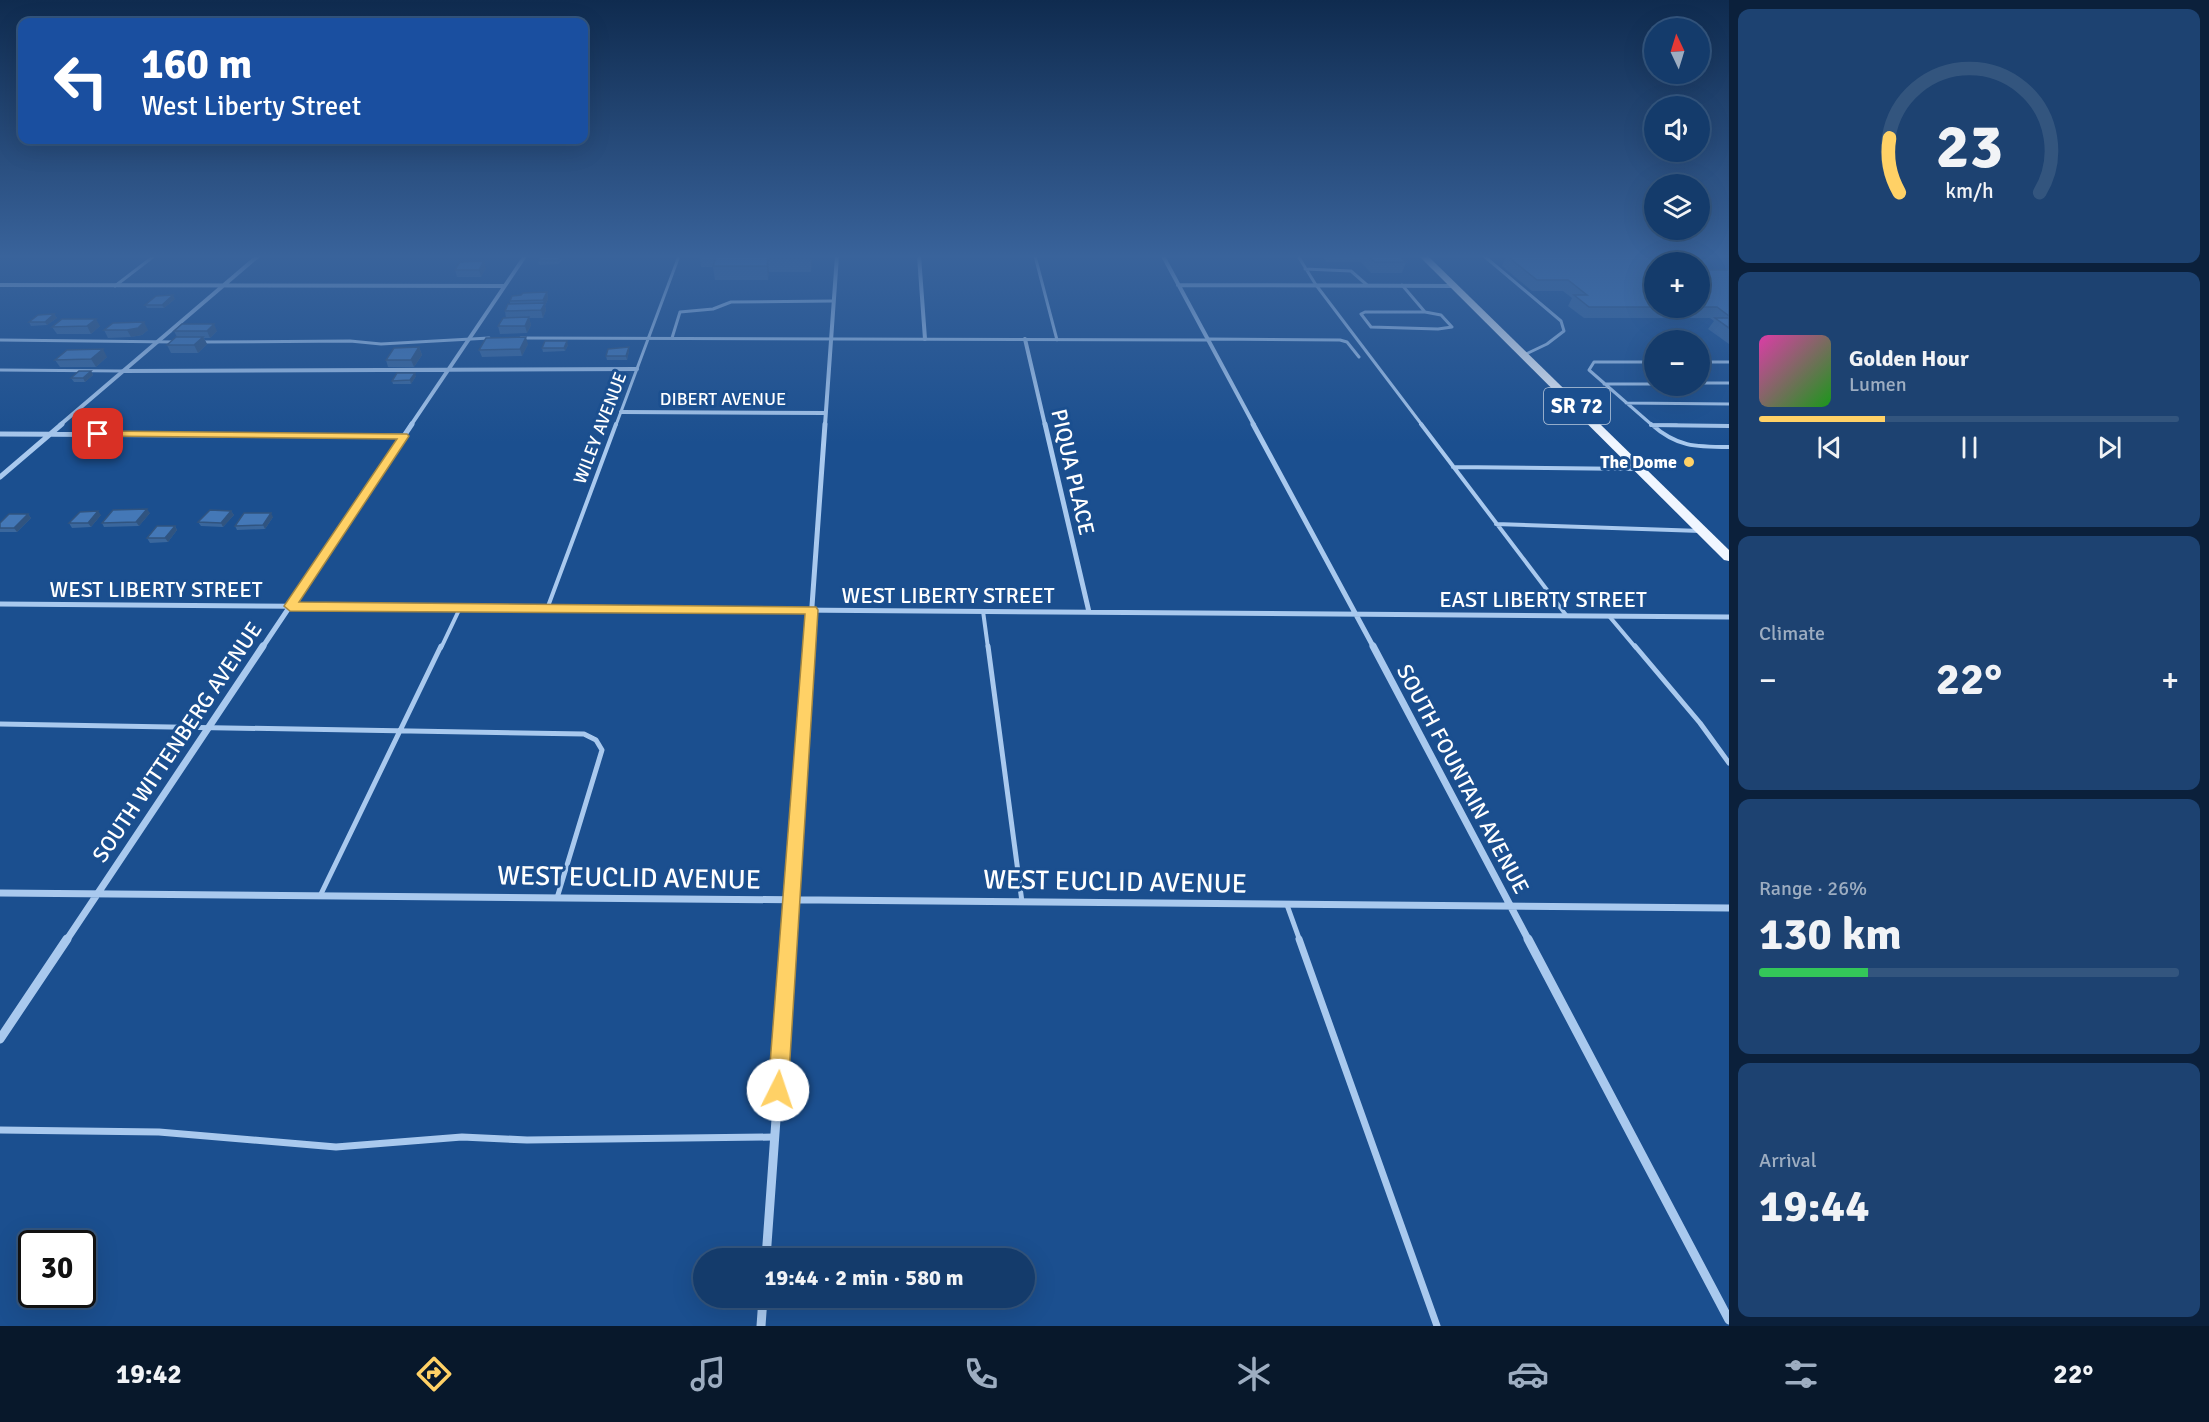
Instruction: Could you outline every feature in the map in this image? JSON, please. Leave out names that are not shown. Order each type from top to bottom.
[{"type":"main road","name":"SR 72","points":[[1488,318],[1729,557]]},
{"type":"street","points":[[0,477],[186,318]]},
{"type":"street","name":"SOUTH WITTENBERG AVENUE","points":[[0,1039],[483,318]]},
{"type":"street","points":[[767,1248],[832,318]]},
{"type":"street","points":[[923,318],[925,339]]},
{"type":"street","name":"SOUTH FOUNTAIN AVENUE","points":[[1196,318],[1356,614],[1729,1320]]},
{"type":"street","name":"PIQUA PLACE","points":[[1025,339],[1089,612]]},
{"type":"street","points":[[123,371],[637,369]]},
{"type":"street","name":"DIBERT AVENUE","points":[[621,412],[825,413]]},
{"type":"street","points":[[0,434],[404,436]]},
{"type":"street","name":"WEST LIBERTY STREET","points":[[0,604],[1356,614]]},
{"type":"street","name":"EAST LIBERTY STREET","points":[[1356,614],[1729,617]]},
{"type":"street","name":"WEST EUCLID AVENUE","points":[[0,892],[1729,908]]},
{"type":"street","points":[[761,1326],[762,1308]]},
{"type":"lane","name":"WILEY AVENUE","points":[[547,609],[656,318]]},
{"type":"lane","points":[[672,338],[678,318]]},
{"type":"lane","points":[[1051,318],[1057,339]]},
{"type":"lane","points":[[1341,318],[1566,615]]},
{"type":"lane","points":[[1364,318],[1371,327],[1376,328],[1438,329],[1452,327],[1444,318]]},
{"type":"lane","points":[[1526,354],[1547,344],[1564,331],[1561,321],[1557,318]]},
{"type":"lane","points":[[197,342],[350,341],[358,344],[392,344],[494,338]]},
{"type":"lane","points":[[517,338],[1340,340],[1347,342],[1359,357]]},
{"type":"lane","points":[[0,340],[185,342]]},
{"type":"lane","points":[[1644,362],[1593,362],[1588,370],[1668,440],[1698,447],[1729,447]]},
{"type":"lane","points":[[1710,362],[1729,362]]},
{"type":"lane","points":[[0,370],[123,371]]},
{"type":"lane","points":[[1710,383],[1729,383]]},
{"type":"lane","points":[[1604,384],[1644,384]]},
{"type":"lane","points":[[1626,403],[1729,404]]},
{"type":"lane","points":[[1651,425],[1729,426]]},
{"type":"lane","points":[[1453,467],[1640,469]]},
{"type":"lane","points":[[1496,524],[1702,531]]},
{"type":"lane","points":[[320,896],[460,608]]},
{"type":"lane","points":[[983,611],[1022,902]]},
{"type":"lane","points":[[1609,616],[1700,723],[1729,763]]},
{"type":"lane","points":[[0,724],[584,734],[596,740],[602,750],[557,898]]},
{"type":"lane","points":[[1287,905],[1437,1326]]},
{"type":"lane","points":[[0,1130],[159,1132],[336,1147],[462,1137],[527,1140],[774,1137]]},
{"type":"building","points":[[34,318],[50,318],[45,322],[29,322]]},
{"type":"building","points":[[503,318],[529,318],[525,326],[498,326]]},
{"type":"building","points":[[1715,318],[1729,318],[1729,328]]},
{"type":"building","points":[[62,319],[96,319],[87,326],[52,327]]},
{"type":"building","points":[[144,322],[138,328],[104,330],[113,323]]},
{"type":"building","points":[[182,324],[214,324],[207,331],[174,331]]},
{"type":"building","points":[[176,337],[203,337],[194,345],[167,345]]},
{"type":"building","points":[[526,337],[520,349],[479,350],[486,338]]},
{"type":"building","points":[[545,341],[567,341],[564,348],[542,348]]},
{"type":"building","points":[[419,347],[411,360],[386,360],[394,348]]},
{"type":"building","points":[[629,347],[626,356],[606,356],[608,349]]},
{"type":"building","points":[[103,349],[91,359],[55,360],[67,350]]},
{"type":"building","points":[[79,371],[91,371],[83,378],[71,378]]},
{"type":"building","points":[[397,373],[415,373],[410,380],[392,381]]},
{"type":"building","points":[[147,509],[136,522],[102,523],[113,510]]},
{"type":"building","points":[[210,510],[231,511],[221,523],[198,522]]},
{"type":"building","points":[[98,511],[88,523],[69,523],[80,512]]},
{"type":"building","points":[[244,513],[271,513],[263,525],[235,526]]},
{"type":"building","points":[[9,514],[28,514],[14,528],[0,528],[0,523]]},
{"type":"building","points":[[157,526],[175,526],[165,538],[147,538]]},
{"type":"place","name":"The Dome","points":[[1689,462]]},
{"type":"route","points":[[98,434],[404,436],[290,606],[812,610],[778,1090]]}]
